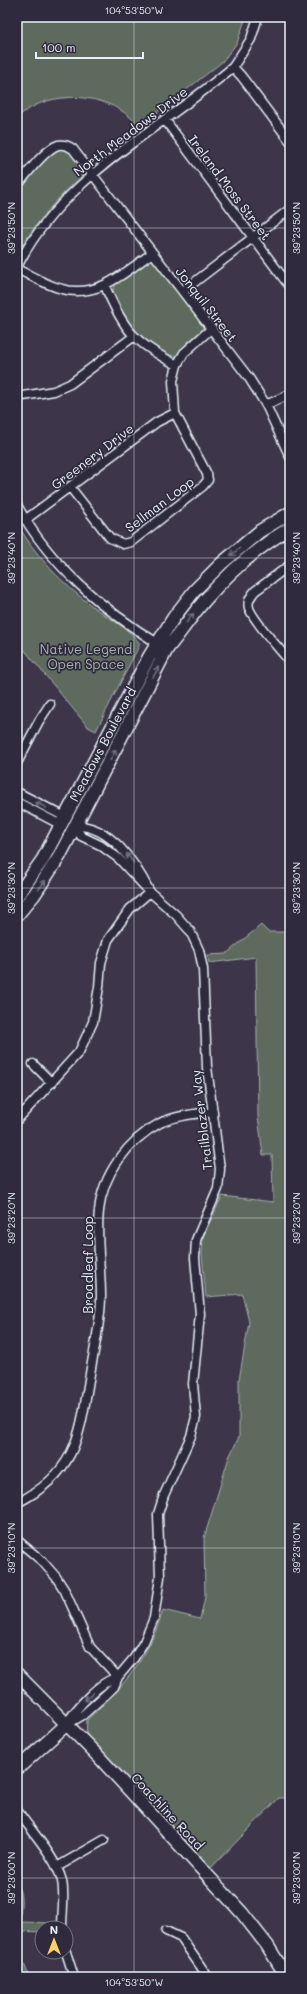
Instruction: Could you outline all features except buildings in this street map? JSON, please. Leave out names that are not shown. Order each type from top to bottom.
[{"type":"main road","name":"Meadows Boulevard","points":[[17,915],[47,877],[75,826],[162,646],[174,617],[208,576],[260,531],[290,513]]},
{"type":"main road","points":[[245,561],[251,550],[290,520]]},
{"type":"main road","name":"Meadows Boulevard","points":[[17,896],[43,859],[96,760],[162,646],[205,599],[245,561],[290,528]]},
{"type":"main road","points":[[75,826],[71,817],[93,774],[96,760]]},
{"type":"main road","name":"Coachline Road","points":[[17,1674],[99,1757],[242,1913],[267,1944],[288,1977]]},
{"type":"main road","points":[[17,1769],[66,1725]]},
{"type":"street","name":"North Meadows Drive","points":[[17,268],[33,236],[75,189],[93,173],[165,120],[233,67],[251,39],[258,17]]},
{"type":"street","points":[[233,67],[290,141]]},
{"type":"street","name":"Ireland Moss Street","points":[[165,120],[290,287]]},
{"type":"street","name":"Jonquil Street","points":[[17,186],[28,171],[49,151],[59,145],[65,145],[73,149],[93,173],[152,253],[212,328],[249,378],[266,405],[290,457]]},
{"type":"street","points":[[182,291],[290,209]]},
{"type":"street","points":[[17,268],[63,290],[86,291],[105,286],[152,253]]},
{"type":"street","points":[[105,286],[119,316],[133,337],[150,351],[177,365]]},
{"type":"street","name":"Sellman Loop","points":[[70,487],[110,538],[123,544],[131,542],[203,486],[208,480],[204,467],[175,413],[173,381],[177,365],[184,353],[212,328]]},
{"type":"street","points":[[17,397],[54,391],[70,384],[133,337]]},
{"type":"street","points":[[266,405],[290,394]]},
{"type":"street","name":"Greenery Drive","points":[[25,520],[156,422],[175,413]]},
{"type":"street","points":[[17,505],[25,520],[43,546],[63,570],[84,590],[162,646]]},
{"type":"street","points":[[290,565],[255,591],[249,602],[253,614],[290,662]]},
{"type":"street","points":[[17,763],[39,721],[50,704]]},
{"type":"street","points":[[17,792],[63,821]]},
{"type":"street","points":[[17,802],[63,821]]},
{"type":"street","name":"Trailblazer Way","points":[[66,1725],[76,1709],[107,1681],[118,1677],[144,1642],[154,1618],[160,1577],[158,1514],[164,1496],[191,1436],[196,1417],[193,1384],[200,1314],[195,1248],[198,1231],[215,1197],[220,1180],[220,1157],[204,1035],[202,958],[196,941],[186,924],[150,892],[118,858],[105,848],[81,836],[75,826]]},
{"type":"street","points":[[17,1120],[75,1057],[87,1038],[97,1006],[101,963],[108,940],[126,914],[150,892]]},
{"type":"street","points":[[33,1064],[52,1083]]},
{"type":"street","name":"Broadleaf Loop","points":[[17,1503],[34,1494],[58,1474],[67,1462],[79,1436],[100,1311],[99,1211],[104,1187],[109,1175],[131,1145],[151,1128],[173,1118],[213,1112]]},
{"type":"street","points":[[17,1540],[42,1561],[56,1577],[65,1591],[90,1648],[118,1677]]},
{"type":"street","points":[[17,1810],[57,1866],[62,1882],[62,1920]]},
{"type":"street","points":[[57,1866],[104,1840]]},
{"type":"street","points":[[166,1931],[181,1938],[208,1977]]},
{"type":"street","points":[[69,1960],[74,1977]]},
{"type":"green space","points":[[17,17],[246,17],[237,43],[222,62],[139,127],[130,117],[107,103],[81,98],[54,99],[41,103],[17,117]]},
{"type":"green space","points":[[60,149],[71,151],[86,171],[48,210],[17,254],[17,190],[42,161]]},
{"type":"green space","points":[[150,260],[154,261],[203,325],[203,329],[186,344],[176,356],[164,353],[150,344],[136,331],[120,308],[113,290],[115,285]]},
{"type":"green space","name":"Native Legend Open Space","points":[[17,523],[32,547],[60,579],[92,606],[130,633],[140,644],[96,731],[88,727],[17,641]]},
{"type":"green space","points":[[261,925],[268,932],[290,932],[290,1798],[279,1798],[211,1868],[86,1734],[87,1720],[123,1683],[142,1658],[157,1628],[163,1610],[200,1619],[205,1597],[204,1538],[229,1457],[239,1437],[239,1380],[249,1322],[242,1294],[206,1297],[202,1254],[203,1237],[222,1196],[273,1202],[272,1155],[263,1155],[258,1116],[256,957],[209,963],[208,955],[226,954]]},
{"type":"green space","points":[[17,1885],[21,1898],[20,1922],[34,1922],[34,1932],[20,1931],[22,1958],[29,1977],[17,1977]]}]
